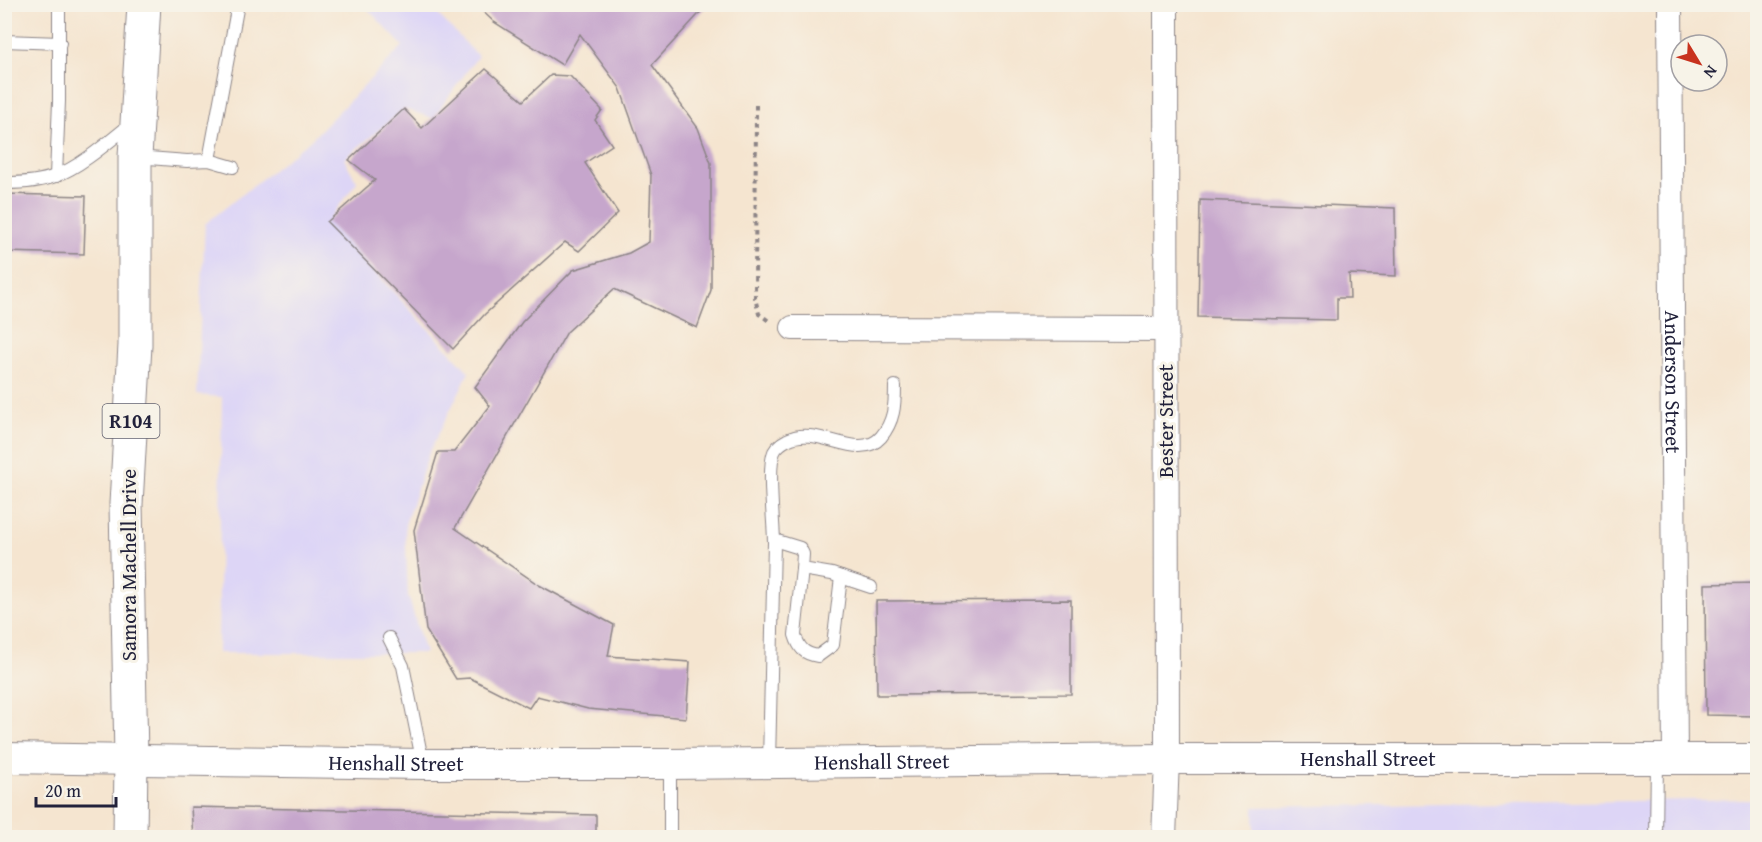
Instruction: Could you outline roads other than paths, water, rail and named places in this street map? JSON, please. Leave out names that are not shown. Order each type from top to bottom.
[{"type":"main road","name":"Samora Machell Drive","points":[[130,837],[131,758],[126,504],[135,345],[135,157],[144,4]]},
{"type":"street","name":"Bester Street","points":[[1164,837],[1167,759],[1166,4]]},
{"type":"street","name":"Anderson Street","points":[[1666,760],[1670,4]]},
{"type":"street","points":[[793,328],[1166,329]]},
{"type":"street","name":"Henshall Street","points":[[4,758],[131,758],[423,764],[1167,759],[1758,759]]},
{"type":"lane","points":[[56,176],[59,4]]},
{"type":"lane","points":[[209,160],[237,4]]},
{"type":"lane","points":[[4,41],[60,43]]},
{"type":"lane","points":[[4,183],[56,176],[91,156],[137,119]]},
{"type":"lane","points":[[135,157],[187,161],[209,160],[233,167]]},
{"type":"lane","points":[[769,763],[774,540],[772,457],[780,443],[796,434],[811,435],[862,447],[874,445],[886,431],[895,411],[895,386]]},
{"type":"lane","points":[[774,540],[800,548],[803,554],[795,635],[798,645],[810,655],[818,656],[833,645],[841,577]]},
{"type":"lane","points":[[802,568],[871,587]]},
{"type":"lane","points":[[389,638],[404,666],[423,764]]},
{"type":"lane","points":[[1656,837],[1666,760]]},
{"type":"lane","points":[[670,764],[670,837]]}]
